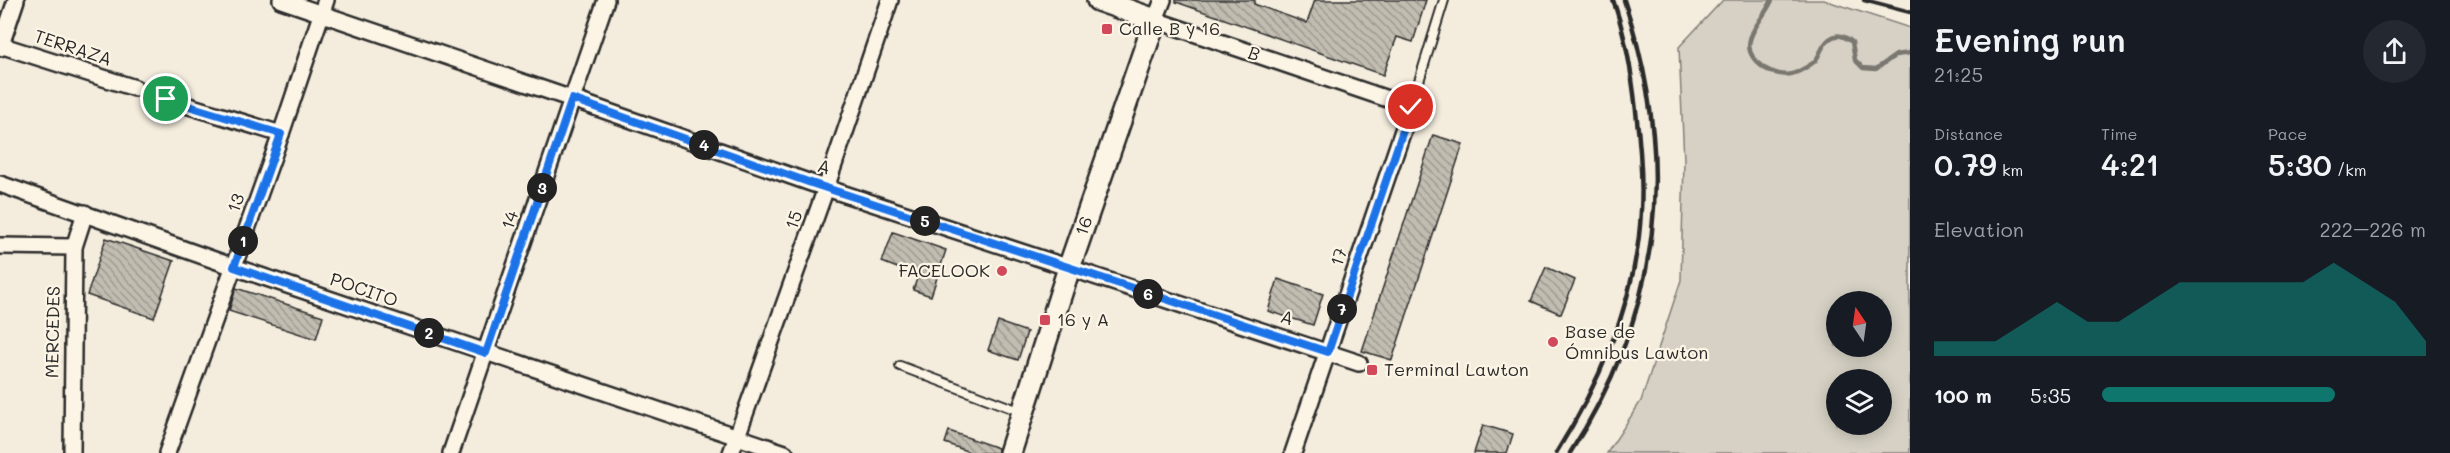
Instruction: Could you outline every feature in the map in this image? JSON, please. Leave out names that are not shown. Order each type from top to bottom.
[{"type":"street","points":[[0,46],[16,0]]},
{"type":"street","name":"A","points":[[281,0],[324,6],[572,99],[826,188],[1359,363]]},
{"type":"street","name":"14","points":[[452,453],[606,0]]},
{"type":"street","name":"15","points":[[730,453],[826,188],[890,0]]},
{"type":"street","name":"B","points":[[1098,0],[1411,107]]},
{"type":"street","name":"16","points":[[1010,453],[1069,268],[1163,0]]},
{"type":"street","name":"13","points":[[167,453],[281,134],[324,6]]},
{"type":"street","name":"TERRAZA","points":[[0,46],[135,88]]},
{"type":"street","points":[[166,99],[281,134]]},
{"type":"street","name":"17","points":[[1293,453],[1411,107]]},
{"type":"street","name":"POCITO","points":[[0,184],[234,267],[785,453]]},
{"type":"street","name":"MERCEDES","points":[[72,453],[74,247],[85,213]]},
{"type":"street","points":[[0,246],[74,247]]},
{"type":"lane","points":[[1411,107],[1444,0]]},
{"type":"lane","points":[[900,366],[1023,413]]},
{"type":"shaded area","points":[[1723,0],[1824,0],[1910,28],[1910,453],[1607,453],[1641,401],[1681,280],[1684,161],[1679,47]]},
{"type":"building","points":[[1176,0],[1255,0],[1254,4],[1307,23],[1315,0],[1426,0],[1413,42],[1397,37],[1383,75],[1176,2]]},
{"type":"building","points":[[1433,135],[1463,144],[1392,360],[1362,351]]},
{"type":"building","points":[[893,232],[946,250],[931,296],[913,290],[918,276],[882,262]]},
{"type":"building","points":[[106,238],[174,261],[154,318],[87,295]]},
{"type":"building","points":[[1546,267],[1575,280],[1561,314],[1531,301]]},
{"type":"building","points":[[1278,279],[1323,294],[1313,325],[1268,311]]},
{"type":"building","points":[[236,288],[323,316],[316,339],[229,311]]},
{"type":"building","points":[[998,322],[1027,332],[1018,360],[988,350]]},
{"type":"building","points":[[1483,425],[1513,434],[1507,453],[1474,453]]},
{"type":"building","points":[[949,431],[998,448],[998,453],[972,453],[945,443]]},
{"type":"waterway","points":[[1772,0],[1749,42],[1754,59],[1771,71],[1787,75],[1795,73],[1815,61],[1826,43],[1836,36],[1845,37],[1852,42],[1855,60],[1863,68],[1876,69],[1896,55],[1910,53]]},
{"type":"railway","points":[[1556,453],[1588,397],[1614,337],[1632,275],[1638,243],[1642,186],[1639,136],[1628,55],[1613,0]]},
{"type":"railway","points":[[1570,453],[1601,399],[1625,345],[1642,289],[1652,233],[1655,176],[1651,119],[1641,60],[1624,0]]},
{"type":"railway","points":[[1864,0],[1910,12]]},
{"type":"place","name":"Calle B y 16","points":[[1107,29]]},
{"type":"place","name":"FACELOOK","points":[[1002,271]]},
{"type":"place","name":"16 y A","points":[[1045,320]]},
{"type":"place","name":"Base de Ómnibus Lawton","points":[[1553,342]]},
{"type":"place","name":"Terminal Lawton","points":[[1372,370]]},
{"type":"route","points":[[166,99],[281,134],[234,267],[486,353],[572,99],[811,183],[1328,352],[1411,107]]}]
